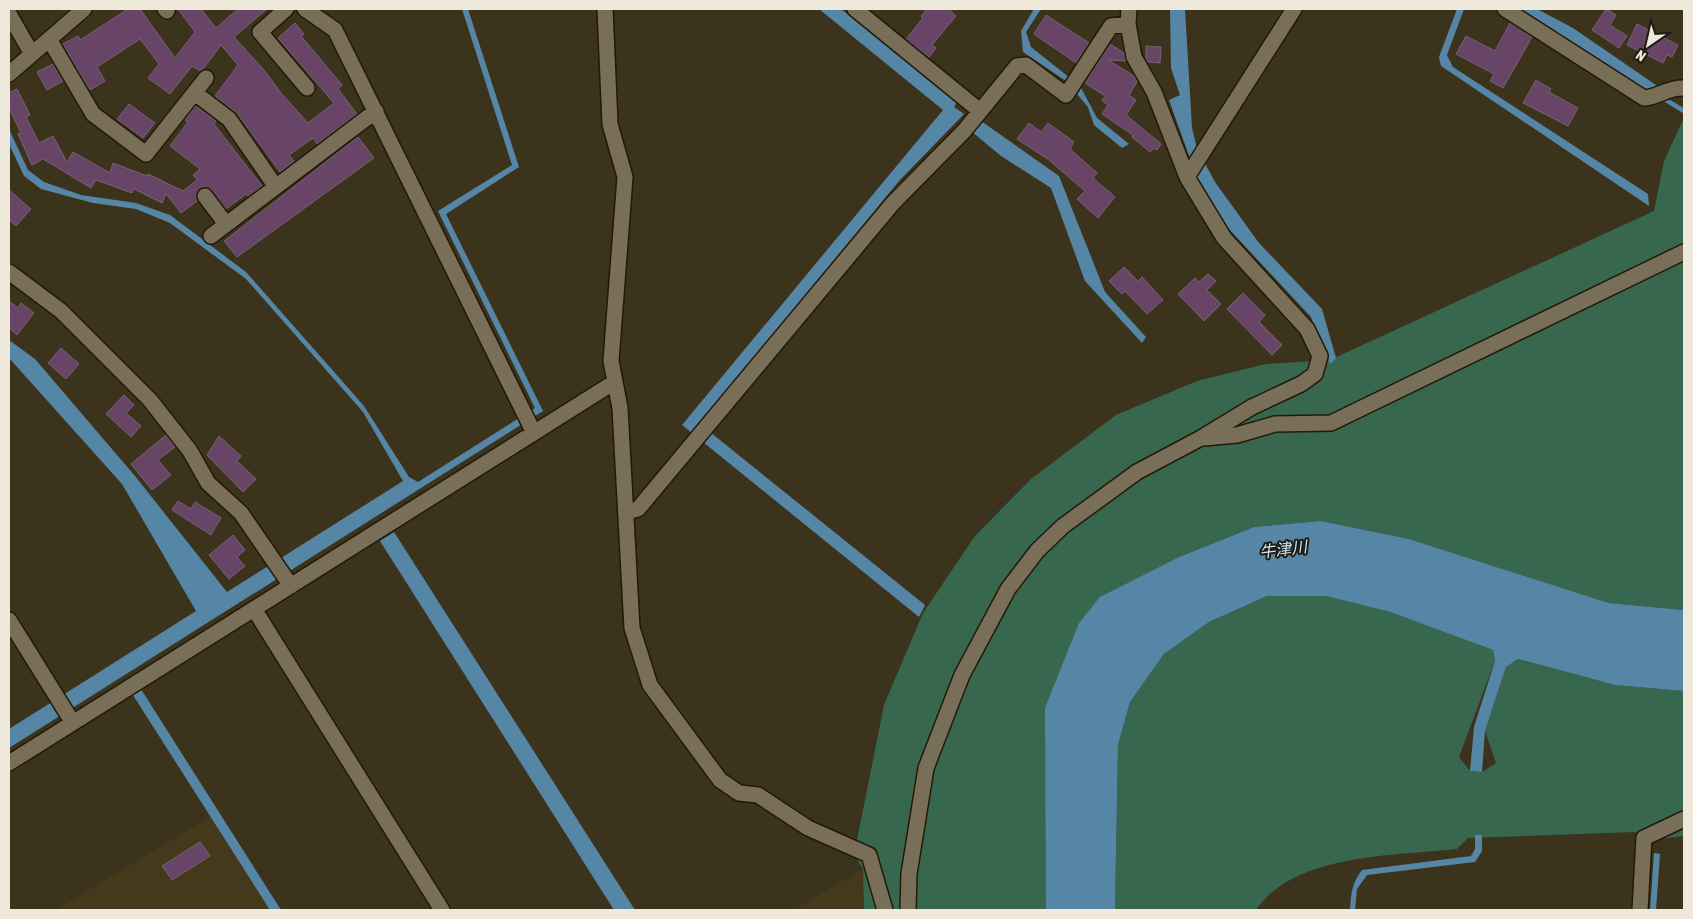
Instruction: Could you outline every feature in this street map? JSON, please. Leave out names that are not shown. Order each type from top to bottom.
[{"type":"street","points":[[286,9],[260,32],[307,88]]},
{"type":"street","points":[[305,9],[335,30],[529,423]]},
{"type":"street","points":[[605,9],[610,124],[625,177],[611,361],[613,383],[620,408],[632,628],[650,684],[720,780],[740,793],[758,795],[808,828],[868,855],[885,910]]},
{"type":"street","points":[[855,9],[980,111]]},
{"type":"street","points":[[908,910],[910,874],[926,768],[962,675],[1008,589],[1037,551],[1063,526],[1136,472],[1201,438],[1252,407],[1301,384],[1315,374],[1320,356],[1307,328],[1224,238],[1187,176],[1154,92],[1134,57],[1128,24],[1129,9]]},
{"type":"street","points":[[1187,176],[1203,155],[1294,9]]},
{"type":"street","points":[[1505,9],[1644,98],[1684,88]]},
{"type":"street","points":[[9,74],[80,10]]},
{"type":"street","points":[[9,14],[32,54]]},
{"type":"street","points":[[626,512],[638,509],[696,442],[893,203],[964,131],[1017,66],[1026,65],[1066,95],[1111,26],[1128,24]]},
{"type":"street","points":[[49,39],[93,114],[146,154],[206,78]]},
{"type":"street","points":[[195,93],[229,119],[276,187]]},
{"type":"street","points":[[210,236],[376,111]]},
{"type":"street","points":[[205,196],[226,224]]},
{"type":"street","points":[[1201,438],[1237,435],[1275,424],[1331,423],[1684,252]]},
{"type":"street","points":[[9,272],[61,311],[150,400],[190,451],[208,482],[241,513],[291,586]]},
{"type":"street","points":[[9,763],[291,586],[529,423],[613,383]]},
{"type":"street","points":[[254,609],[442,910]]},
{"type":"street","points":[[9,620],[73,722]]},
{"type":"street","points":[[1640,910],[1644,838],[1684,819]]},
{"type":"shaded area","points":[[210,817],[215,817],[273,910],[56,910]]},
{"type":"shaded area","points":[[863,869],[864,910],[793,910]]},
{"type":"green space","points":[[1684,118],[1684,610],[1609,603],[1409,539],[1321,521],[1254,527],[1179,557],[1101,597],[1079,623],[1046,910],[864,910],[863,869],[854,855],[884,705],[923,613],[975,536],[1031,479],[1116,415],[1197,381],[1266,364],[1330,360],[1654,211],[1664,161]]},
{"type":"green space","points":[[1267,596],[1326,596],[1390,612],[1493,650],[1495,661],[1459,757],[1470,771],[1482,772],[1496,763],[1485,731],[1506,667],[1518,659],[1615,685],[1684,691],[1684,836],[1660,839],[1634,832],[1468,838],[1457,849],[1376,856],[1320,867],[1295,877],[1273,891],[1256,910],[1115,910],[1118,745],[1130,702],[1164,654],[1209,622]]},
{"type":"water","points":[[462,9],[468,9],[519,167],[446,214],[543,411],[9,748],[9,729],[196,611],[122,484],[9,358],[9,340],[35,359],[135,476],[227,592],[403,481],[363,412],[246,279],[170,223],[136,209],[93,203],[41,189],[24,176],[9,144],[9,129],[28,170],[44,182],[81,195],[136,203],[170,215],[246,272],[364,406],[409,477],[418,482],[535,408],[438,211],[512,165]]},
{"type":"water","points":[[819,9],[841,9],[957,102],[954,107],[964,114],[899,181],[700,424],[925,605],[919,617],[682,425],[943,110]]},
{"type":"water","points":[[1034,9],[1041,9],[1026,32],[1031,47],[1080,86],[1097,118],[1129,144],[1122,148],[1094,125],[1088,107],[1066,81],[1023,52],[1021,31]]},
{"type":"water","points":[[1170,9],[1185,9],[1192,128],[1197,149],[1215,182],[1259,243],[1322,309],[1336,358],[1330,364],[1311,317],[1228,228],[1197,178],[1169,100],[1180,95],[1171,68]]},
{"type":"water","points":[[1457,9],[1464,9],[1447,55],[1453,67],[1648,194],[1649,206],[1441,66],[1439,57]]},
{"type":"water","points":[[1516,9],[1537,9],[1573,28],[1656,85],[1653,92],[1645,93]]},
{"type":"water","points":[[981,121],[1059,176],[1105,292],[1146,337],[1142,343],[1085,281],[1051,188],[1001,156],[971,131]]},
{"type":"water","name":"牛津川","points":[[1321,521],[1409,539],[1609,603],[1684,610],[1684,691],[1615,685],[1518,659],[1506,667],[1485,731],[1482,772],[1470,771],[1474,727],[1495,661],[1493,650],[1390,612],[1326,596],[1267,596],[1209,622],[1164,654],[1130,702],[1118,745],[1115,910],[1046,910],[1045,708],[1079,623],[1100,597],[1179,557],[1254,527]]},
{"type":"water","points":[[394,532],[635,910],[614,910],[380,541]]},
{"type":"water","points":[[139,686],[281,910],[270,910],[131,692]]},
{"type":"water","points":[[1475,835],[1482,835],[1482,851],[1475,862],[1367,875],[1357,889],[1355,910],[1350,910],[1353,888],[1362,870],[1471,856],[1475,849]]},
{"type":"water","points":[[1654,853],[1660,854],[1656,910],[1650,910]]},
{"type":"building","points":[[128,9],[140,9],[175,58],[195,32],[178,9],[201,9],[216,28],[238,9],[267,9],[234,37],[264,70],[281,93],[308,123],[334,103],[278,38],[295,23],[304,34],[301,36],[342,85],[338,89],[357,114],[317,144],[313,138],[289,155],[294,161],[280,172],[237,113],[215,96],[238,65],[221,45],[203,69],[200,71],[192,66],[170,94],[148,78],[159,64],[140,39],[97,67],[105,81],[90,90],[63,44],[78,36],[80,40]]},
{"type":"building","points":[[927,9],[948,9],[956,16],[932,45],[936,48],[929,57],[906,39],[923,18],[921,16]]},
{"type":"building","points":[[1606,9],[1616,15],[1610,25],[1627,36],[1619,48],[1592,30]]},
{"type":"building","points":[[1046,15],[1089,43],[1076,63],[1034,34]]},
{"type":"building","points":[[1510,23],[1532,37],[1503,88],[1490,81],[1494,74],[1456,54],[1466,36],[1495,51]]},
{"type":"building","points":[[1637,24],[1678,45],[1672,57],[1667,55],[1663,63],[1627,45]]},
{"type":"building","points":[[1110,44],[1124,53],[1126,61],[1108,60],[1134,76],[1137,82],[1129,95],[1136,100],[1126,115],[1161,144],[1157,150],[1154,148],[1150,152],[1132,137],[1133,135],[1102,114],[1108,105],[1102,101],[1105,96],[1085,83]]},
{"type":"building","points":[[1146,46],[1161,47],[1160,63],[1148,62]]},
{"type":"building","points":[[53,64],[63,81],[47,90],[37,72]]},
{"type":"building","points":[[1536,80],[1551,89],[1549,92],[1578,108],[1568,126],[1523,103]]},
{"type":"building","points":[[17,89],[30,115],[26,117],[39,143],[53,136],[67,162],[73,152],[110,173],[113,163],[147,176],[148,174],[183,191],[197,180],[193,175],[200,169],[170,146],[188,122],[185,120],[196,106],[216,121],[214,124],[262,186],[248,196],[246,194],[226,209],[212,190],[203,187],[197,192],[197,201],[181,213],[166,194],[162,203],[134,189],[132,193],[96,180],[91,188],[43,159],[32,165],[18,134],[21,133],[9,108],[9,93]]},
{"type":"building","points":[[129,104],[155,123],[143,138],[117,119]]},
{"type":"building","points":[[1029,123],[1041,132],[1048,123],[1074,142],[1070,149],[1097,173],[1093,178],[1115,197],[1098,218],[1077,199],[1085,191],[1049,160],[1017,139]]},
{"type":"building","points":[[358,137],[374,158],[237,257],[224,241]]},
{"type":"building","points":[[9,190],[31,209],[16,226],[9,220]]},
{"type":"building","points":[[1124,267],[1138,281],[1142,277],[1163,300],[1147,314],[1125,291],[1122,294],[1109,281]]},
{"type":"building","points":[[1208,274],[1216,281],[1207,290],[1221,304],[1204,321],[1178,294],[1195,278],[1199,282]]},
{"type":"building","points":[[1243,293],[1265,315],[1259,322],[1282,345],[1272,355],[1227,309]]},
{"type":"building","points":[[9,301],[18,308],[21,303],[34,313],[17,335],[9,328]]},
{"type":"building","points":[[61,348],[79,364],[66,379],[48,363]]},
{"type":"building","points":[[124,395],[134,405],[126,413],[141,426],[131,437],[106,414]]},
{"type":"building","points":[[166,435],[175,447],[158,460],[171,475],[152,490],[131,464]]},
{"type":"building","points":[[219,436],[241,456],[237,461],[256,479],[243,492],[207,455]]},
{"type":"building","points":[[178,501],[191,509],[195,502],[221,518],[211,535],[172,510]]},
{"type":"building","points":[[233,535],[245,550],[237,557],[245,566],[229,579],[209,555]]},
{"type":"building","points":[[200,842],[210,856],[172,880],[162,866]]},
{"type":"waterway","points":[[1661,97],[1684,111]]}]
